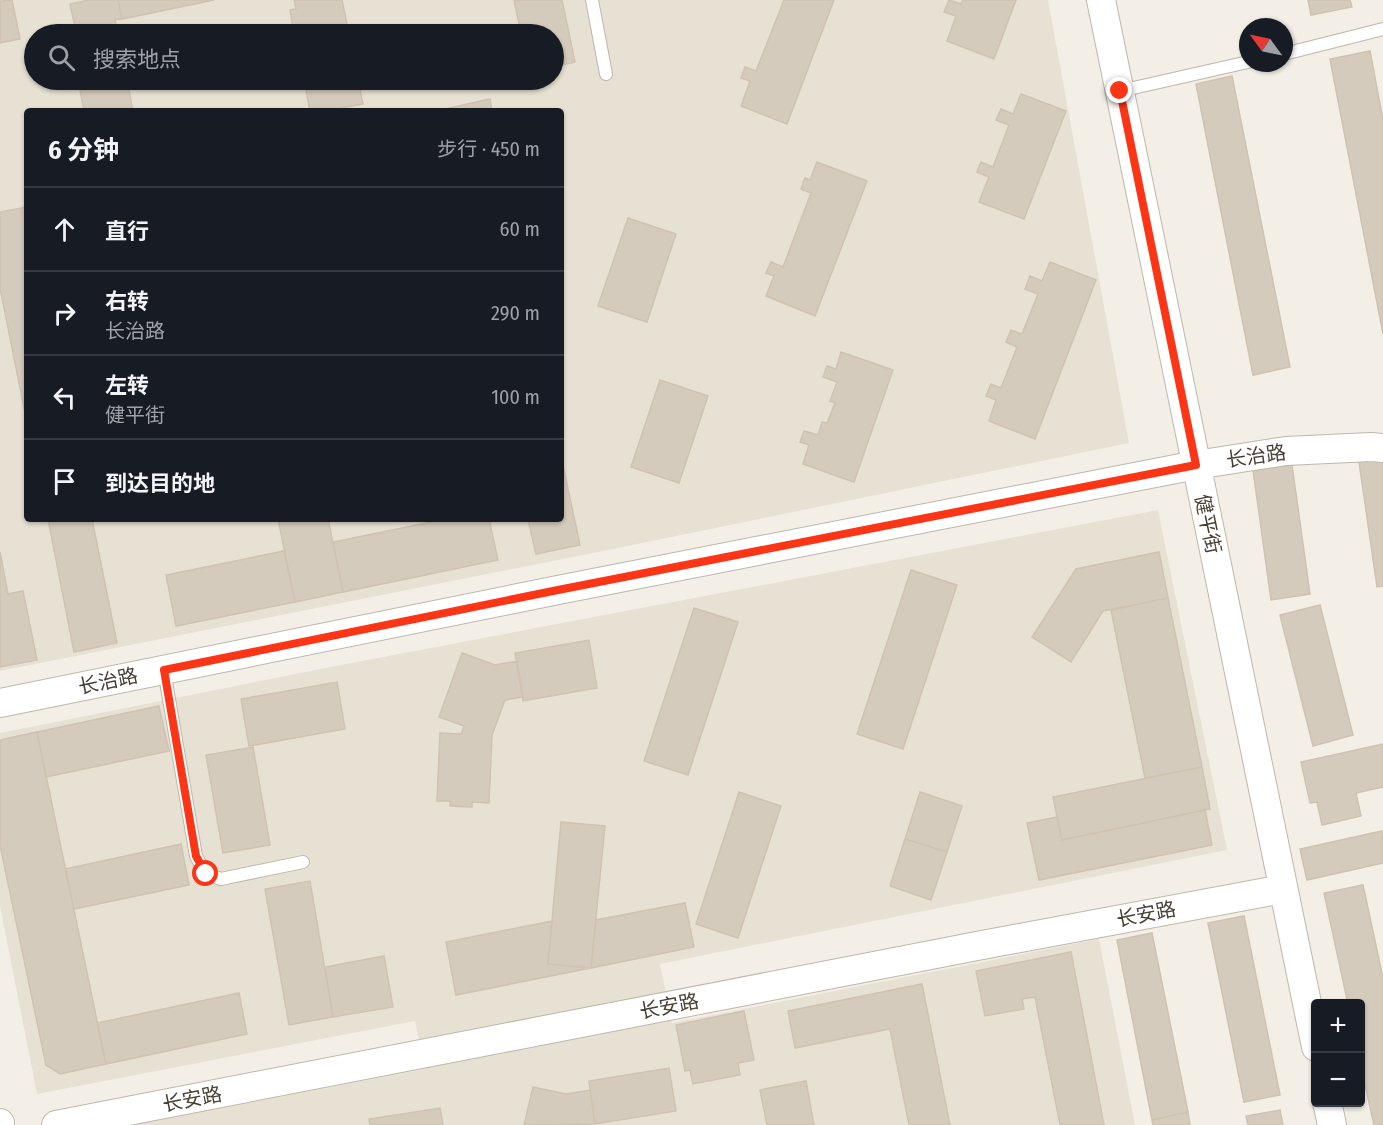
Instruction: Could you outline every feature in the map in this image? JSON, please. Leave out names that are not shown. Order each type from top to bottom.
[{"type":"street","name":"健平街","points":[[1101,0],[1311,1023]]},
{"type":"street","name":"长治路","points":[[0,703],[558,590],[1196,465],[1286,451],[1383,448]]},
{"type":"street","name":"长安路","points":[[56,1125],[976,946],[1283,889]]},
{"type":"street","points":[[1328,1107],[1332,1125]]},
{"type":"lane","points":[[592,0],[606,74]]},
{"type":"lane","points":[[1293,52],[1383,29]]},
{"type":"lane","points":[[1120,91],[1239,64]]},
{"type":"lane","points":[[164,670],[196,856],[206,874],[221,879],[303,862]]},
{"type":"shaded area","points":[[0,0],[1048,0],[1129,443],[0,671]]},
{"type":"shaded area","points":[[1158,510],[1227,850],[660,964],[672,1023],[1099,939],[1135,1125],[131,1125],[425,1069],[415,1021],[37,1094],[0,906],[0,733],[341,665]]},
{"type":"building","points":[[12,0],[20,39],[0,43],[0,1]]},
{"type":"building","points":[[89,0],[118,0],[122,19],[115,20],[116,24],[74,24],[70,4]]},
{"type":"building","points":[[118,0],[214,0],[122,19]]},
{"type":"building","points":[[294,0],[342,0],[347,24],[292,24],[290,10],[296,9]]},
{"type":"building","points":[[514,0],[562,0],[575,62],[564,65],[564,24],[519,24]]},
{"type":"building","points":[[784,0],[834,0],[787,124],[741,106],[750,81],[741,78],[745,67],[756,71]]},
{"type":"building","points":[[949,0],[961,4],[963,0],[1016,0],[994,59],[947,41],[956,16],[944,12]]},
{"type":"building","points":[[1308,0],[1350,0],[1352,7],[1311,15]]},
{"type":"building","points":[[1370,51],[1383,120],[1383,334],[1330,59]]},
{"type":"building","points":[[1232,76],[1290,367],[1253,375],[1196,84]]},
{"type":"building","points":[[80,90],[129,90],[132,108],[83,108]]},
{"type":"building","points":[[306,90],[360,90],[363,104],[341,108],[309,108]]},
{"type":"building","points":[[1021,94],[1066,111],[1024,219],[979,202],[989,177],[977,172],[981,162],[993,167],[1009,125],[996,120],[1001,109],[1013,114]]},
{"type":"building","points":[[490,99],[492,108],[450,108]]},
{"type":"building","points":[[817,162],[867,181],[815,316],[766,296],[774,276],[766,273],[771,262],[783,267],[811,193],[801,189],[805,178],[810,180]]},
{"type":"building","points":[[24,208],[24,408],[0,288],[0,212]]},
{"type":"building","points":[[628,218],[676,234],[647,322],[598,306]]},
{"type":"building","points":[[1050,262],[1096,280],[1035,439],[989,421],[996,400],[986,396],[991,384],[1001,388],[1017,347],[1006,342],[1011,330],[1022,334],[1038,294],[1025,289],[1030,276],[1042,281]]},
{"type":"building","points":[[841,352],[893,370],[854,482],[803,464],[809,445],[800,442],[804,431],[818,435],[822,422],[827,423],[835,403],[830,401],[837,382],[823,377],[827,366],[836,369]]},
{"type":"building","points":[[660,380],[708,396],[679,483],[631,467]]},
{"type":"building","points":[[1383,459],[1383,586],[1377,587],[1359,462]]},
{"type":"building","points":[[1292,465],[1310,594],[1271,600],[1253,470]]},
{"type":"building","points":[[564,470],[580,545],[536,554],[529,522],[564,522]]},
{"type":"building","points":[[49,522],[93,522],[117,643],[74,652]]},
{"type":"building","points":[[279,522],[329,522],[343,592],[295,602]]},
{"type":"building","points":[[431,522],[490,522],[498,560],[343,592],[333,542]]},
{"type":"building","points":[[284,551],[295,602],[176,626],[166,575]]},
{"type":"building","points":[[0,552],[8,594],[23,591],[37,660],[0,667]]},
{"type":"building","points":[[1159,552],[1168,598],[1103,611],[1071,662],[1032,637],[1076,569]]},
{"type":"building","points":[[911,570],[957,585],[903,749],[857,734]]},
{"type":"building","points":[[1168,598],[1202,767],[1145,778],[1111,610]]},
{"type":"building","points":[[1320,605],[1353,735],[1313,746],[1280,615]]},
{"type":"building","points":[[694,608],[738,622],[688,775],[644,761]]},
{"type":"building","points":[[589,640],[597,688],[523,701],[515,653]]},
{"type":"building","points":[[462,653],[495,665],[517,661],[523,697],[505,700],[492,735],[489,803],[472,802],[472,807],[450,806],[450,801],[437,801],[440,733],[461,734],[464,726],[439,717]]},
{"type":"building","points":[[337,682],[345,729],[249,746],[241,699]]},
{"type":"building","points":[[159,706],[169,751],[46,777],[37,732]]},
{"type":"building","points":[[37,732],[106,1064],[60,1074],[46,1065],[0,845],[0,740]]},
{"type":"building","points":[[1383,744],[1383,787],[1356,793],[1361,816],[1322,825],[1317,802],[1310,803],[1301,762]]},
{"type":"building","points":[[253,747],[270,845],[223,853],[206,755]]},
{"type":"building","points":[[1202,767],[1210,809],[1062,840],[1053,797]]},
{"type":"building","points":[[739,792],[781,806],[738,938],[696,924]]},
{"type":"building","points":[[920,792],[962,806],[947,852],[905,839]]},
{"type":"building","points":[[1205,810],[1212,845],[1039,880],[1027,823],[1057,817],[1062,840]]},
{"type":"building","points":[[561,822],[605,826],[591,968],[548,964]]},
{"type":"building","points":[[1382,831],[1383,863],[1307,880],[1300,849]]},
{"type":"building","points":[[905,839],[947,852],[931,900],[890,886]]},
{"type":"building","points":[[181,844],[189,885],[74,909],[65,869]]},
{"type":"building","points":[[310,881],[333,1017],[289,1025],[265,889]]},
{"type":"building","points":[[1363,885],[1383,978],[1383,1125],[1374,1125],[1365,1085],[1365,999],[1347,999],[1324,893]]},
{"type":"building","points":[[685,903],[694,947],[591,968],[596,920]]},
{"type":"building","points":[[1244,916],[1280,1095],[1244,1102],[1208,923]]},
{"type":"building","points":[[552,921],[548,964],[591,968],[456,995],[446,942]]},
{"type":"building","points":[[1152,933],[1188,1112],[1152,1120],[1117,940]]},
{"type":"building","points":[[1071,952],[1104,1125],[1060,1125],[1035,997],[1022,999],[1024,1009],[985,1016],[976,971]]},
{"type":"building","points":[[384,956],[393,1007],[333,1017],[325,967]]},
{"type":"building","points":[[922,984],[950,1125],[909,1125],[890,1029],[795,1048],[788,1011]]},
{"type":"building","points":[[239,993],[247,1034],[106,1064],[97,1023]]},
{"type":"building","points":[[744,1011],[754,1060],[738,1063],[740,1075],[693,1084],[690,1070],[685,1071],[676,1025]]},
{"type":"building","points":[[669,1068],[676,1111],[595,1124],[589,1081]]},
{"type":"building","points":[[806,1081],[814,1125],[767,1125],[760,1090]]},
{"type":"building","points":[[533,1087],[566,1094],[590,1090],[595,1124],[524,1125]]},
{"type":"building","points":[[440,1108],[443,1125],[370,1125],[369,1119]]},
{"type":"building","points":[[1280,1110],[1283,1125],[1248,1125],[1246,1116]]},
{"type":"building","points":[[1188,1112],[1190,1125],[1153,1125],[1152,1120]]},
{"type":"route","points":[[206,874],[196,856],[164,670],[1196,465],[1120,91]]}]
